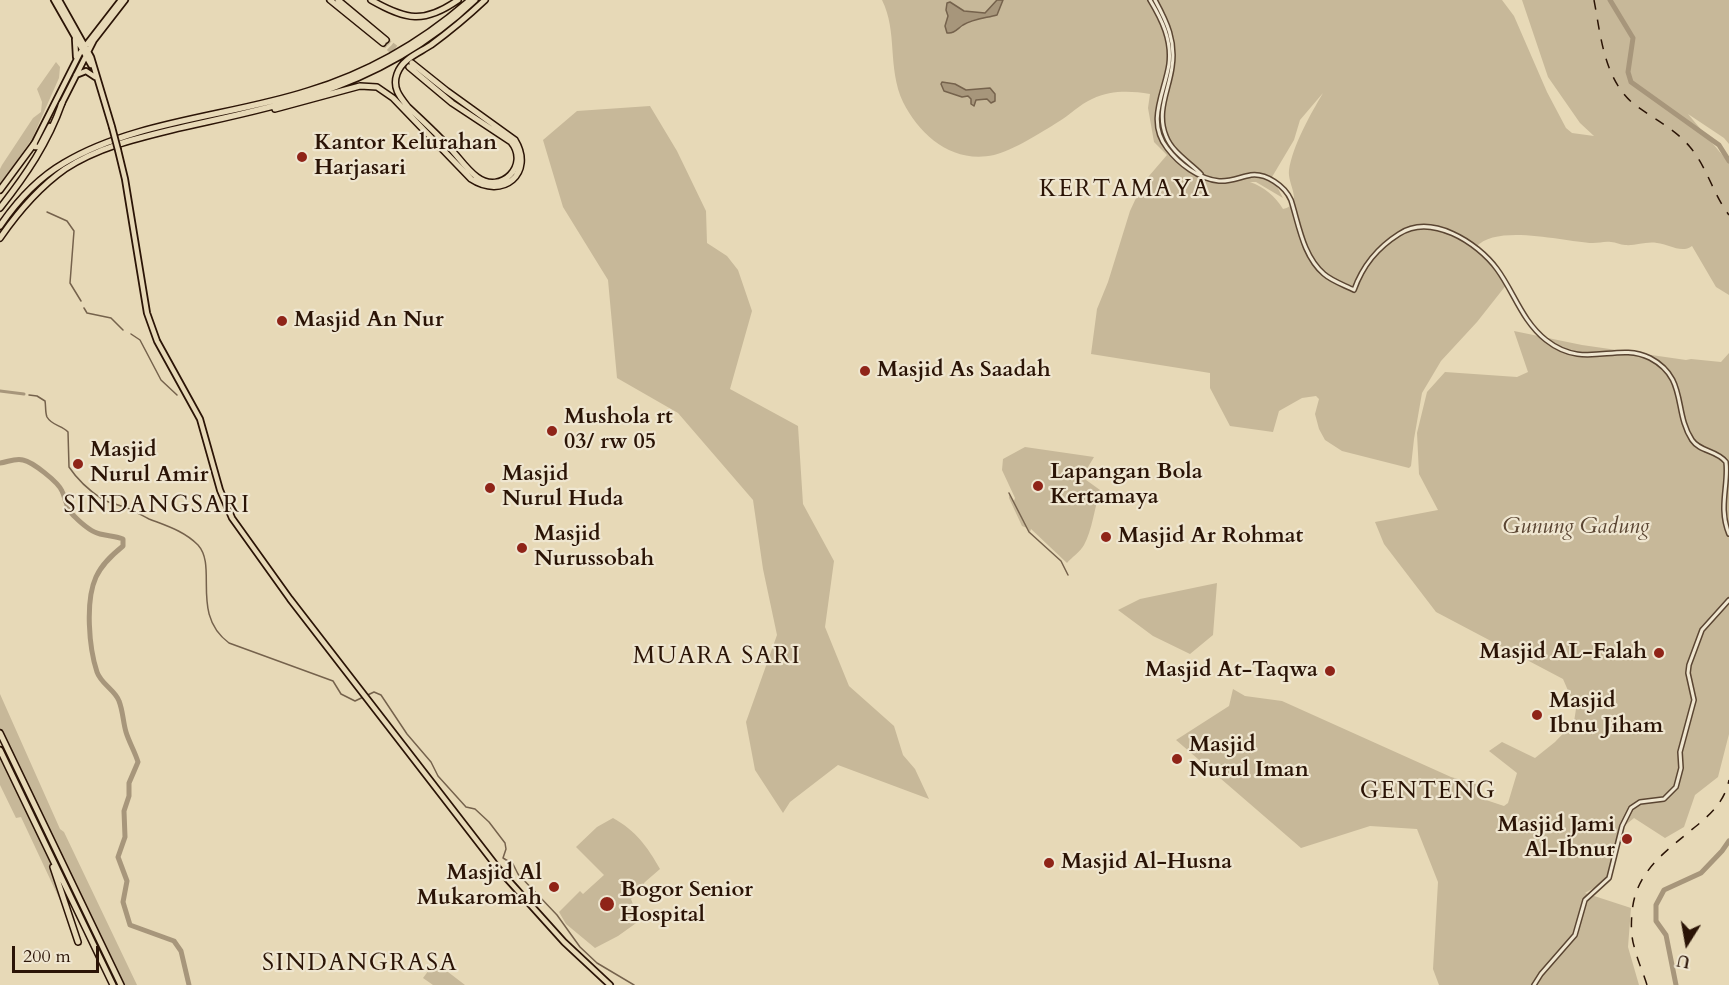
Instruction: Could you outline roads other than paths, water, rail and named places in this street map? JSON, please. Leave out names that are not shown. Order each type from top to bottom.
[{"type":"highway","points":[[54,0],[76,33],[76,60]]},
{"type":"highway","points":[[59,0],[94,65],[112,127],[125,179],[147,313],[157,341],[200,419],[228,509],[274,577],[507,879],[564,942],[610,985]]},
{"type":"highway","points":[[34,144],[35,148],[39,147],[75,77],[86,50],[96,33],[123,0]]},
{"type":"highway","points":[[0,190],[34,144],[76,60],[94,40],[123,0]]},
{"type":"highway","points":[[330,0],[384,41],[338,0]]},
{"type":"highway","points":[[371,0],[398,14],[420,18],[435,14],[458,0]]},
{"type":"highway","points":[[467,9],[470,0]]},
{"type":"highway","points":[[255,110],[288,106],[354,87],[373,86],[393,98],[478,184],[494,188],[511,182],[519,171],[522,159],[520,148],[515,140],[411,65],[452,103],[515,146],[516,168],[508,178],[496,184],[478,178],[398,94],[395,82],[399,69],[411,57],[430,45],[475,0]]},
{"type":"highway","points":[[0,238],[34,195],[66,169],[86,157],[141,137],[255,110],[337,86],[388,63],[467,9],[485,0]]},
{"type":"highway","points":[[76,33],[87,35],[96,33]]},
{"type":"highway","points":[[0,226],[16,204],[45,176],[63,163],[99,145],[309,91],[372,65],[424,38]]},
{"type":"highway","points":[[94,40],[94,65]]},
{"type":"highway","points":[[86,50],[105,104]]},
{"type":"highway","points":[[75,77],[84,71],[95,77]]},
{"type":"highway","points":[[0,208],[37,158],[62,103]]},
{"type":"highway","points":[[28,153],[33,152],[37,158]]},
{"type":"highway","points":[[0,733],[121,985]]},
{"type":"highway","points":[[0,750],[113,985]]},
{"type":"highway","points":[[50,852],[78,942]]},
{"type":"street","points":[[1150,0],[1164,25],[1168,44],[1168,65],[1157,111],[1158,129],[1165,146],[1170,151],[1193,172],[1202,175],[1223,181],[1253,175],[1279,184],[1291,200],[1305,247],[1312,260],[1325,275],[1354,290],[1369,259],[1402,232],[1420,226],[1430,226],[1452,233],[1495,266],[1529,322],[1547,341],[1564,350],[1586,356],[1629,352],[1652,359],[1668,371],[1680,395],[1690,437],[1696,444],[1718,455],[1727,464],[1724,519],[1729,534]]},
{"type":"street","points":[[1155,0],[1170,29],[1173,57],[1172,71],[1164,98],[1163,128],[1170,144],[1202,175]]},
{"type":"street","points":[[1534,985],[1575,935],[1585,900],[1609,878],[1622,826],[1631,808],[1640,802],[1664,799],[1676,787],[1681,768],[1680,752],[1693,709],[1694,693],[1688,673],[1689,665],[1702,630],[1729,600]]},
{"type":"waterway","points":[[1610,0],[1633,38],[1628,72],[1631,82],[1719,145],[1729,161]]},
{"type":"waterway","points":[[47,212],[67,221],[74,231],[70,283],[81,301]]},
{"type":"waterway","points":[[84,308],[87,313],[111,318],[123,330]]},
{"type":"waterway","points":[[131,334],[140,340],[161,380],[177,395]]},
{"type":"waterway","points":[[0,391],[24,394]]},
{"type":"waterway","points":[[29,395],[37,396],[45,401],[46,415],[49,420],[68,432],[69,467],[88,489],[105,500],[181,532],[198,545],[206,566],[207,605],[211,619],[217,631],[229,643],[333,681],[341,694],[355,701],[374,692],[381,695],[407,734],[431,762],[438,776],[466,807],[475,809],[489,822],[505,843],[503,858],[513,864],[518,874],[557,915],[580,947],[597,963],[634,985]]},
{"type":"waterway","points":[[0,463],[20,460],[33,464],[60,487],[69,510],[82,524],[97,533],[123,539],[123,546],[101,568],[96,577],[89,611],[90,638],[97,672],[119,701],[126,732],[138,762],[129,783],[129,796],[124,811],[125,837],[118,857],[127,881],[123,902],[130,925],[174,941],[181,951],[189,985]]},
{"type":"waterway","points":[[1009,493],[1029,532],[1061,561],[1068,575]]},
{"type":"waterway","points":[[1676,985],[1666,935],[1656,921],[1656,905],[1664,890],[1701,873],[1729,841]]},
{"type":"tunnel","points":[[386,40],[401,52]]},
{"type":"tunnel","points":[[383,43],[409,67]]},
{"type":"railway","points":[[1594,0],[1602,43],[1616,83],[1635,105],[1671,129],[1690,147],[1729,215]]},
{"type":"railway","points":[[1647,985],[1635,951],[1631,926],[1634,899],[1639,886],[1653,864],[1716,807],[1729,780]]},
{"type":"place","name":"Kantor Kelurahan Harjasari","points":[[302,157]]},
{"type":"place","name":"Masjid An Nur","points":[[282,321]]},
{"type":"place","name":"Masjid As Saadah","points":[[865,371]]},
{"type":"place","name":"Mushola rt 03/ rw 05","points":[[552,431]]},
{"type":"place","name":"Masjid Nurul Amir","points":[[78,464]]},
{"type":"place","name":"Lapangan Bola Kertamaya","points":[[1038,486]]},
{"type":"place","name":"Masjid Nurul Huda","points":[[490,488]]},
{"type":"place","name":"Masjid Ar Rohmat","points":[[1106,537]]},
{"type":"place","name":"Masjid Nurussobah","points":[[522,548]]},
{"type":"place","name":"Masjid AL-Falah","points":[[1659,653]]},
{"type":"place","name":"Masjid At-Taqwa","points":[[1330,671]]},
{"type":"place","name":"Masjid Ibnu Jiham","points":[[1537,715]]},
{"type":"place","name":"Masjid Nurul Iman","points":[[1177,759]]},
{"type":"place","name":"Masjid Jami Al-Ibnur","points":[[1627,839]]},
{"type":"place","name":"Masjid Al-Husna","points":[[1049,863]]},
{"type":"place","name":"Masjid Al Mukaromah","points":[[554,887]]},
{"type":"place","name":"Bogor Senior Hospital","points":[[607,904]]},
{"type":"district","name":"KERTAMAYA","points":[[1125,190]]},
{"type":"district","name":"SINDANGSARI","points":[[157,506]]},
{"type":"district","name":"MUARA SARI","points":[[717,657]]},
{"type":"district","name":"GENTENG","points":[[1428,792]]},
{"type":"district","name":"SINDANGRASA","points":[[360,964]]},
{"type":"park label","name":"Gunung Gadung","points":[[1576,528]]}]
